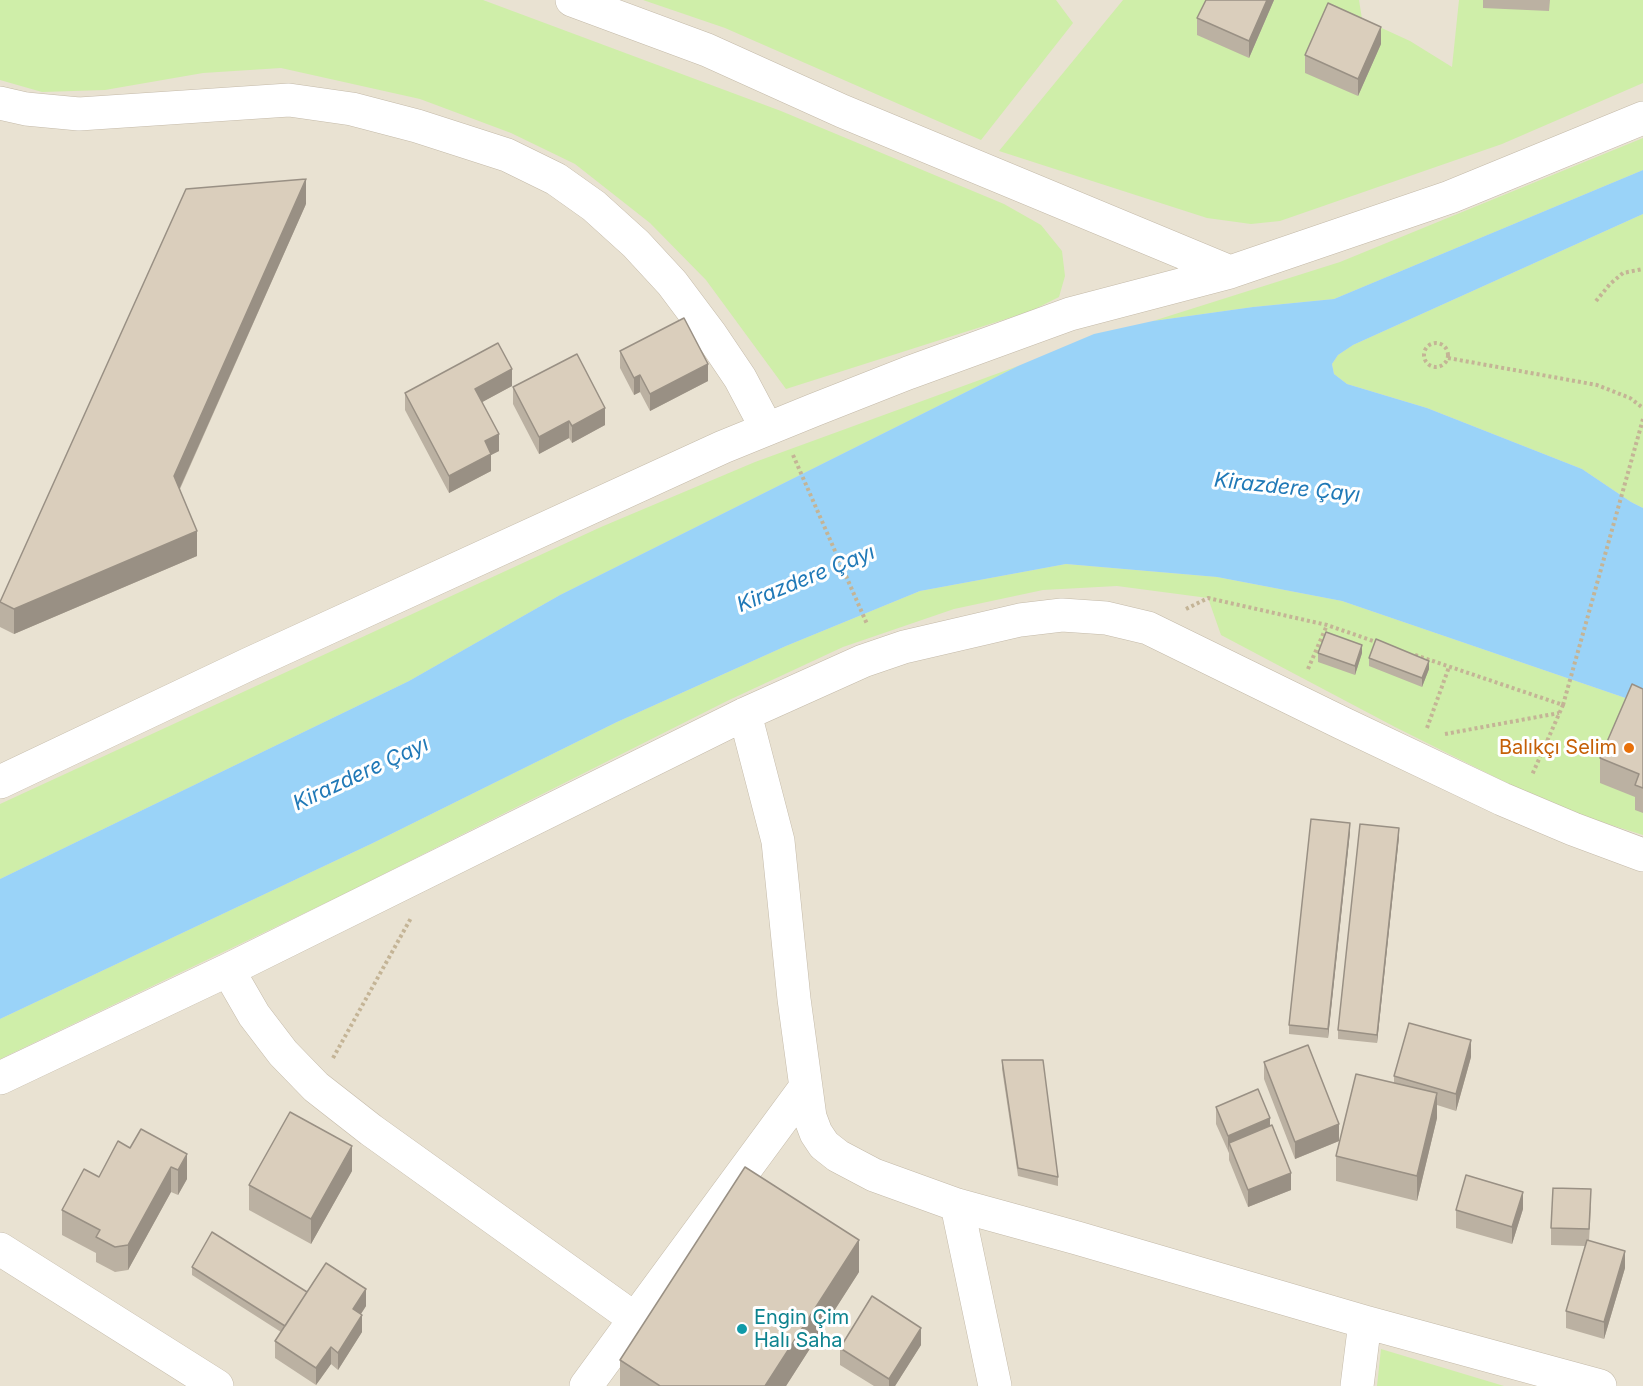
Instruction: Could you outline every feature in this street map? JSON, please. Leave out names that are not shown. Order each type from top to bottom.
[{"type":"street","points":[[572,0],[707,50],[842,111],[1230,272]]},
{"type":"street","points":[[0,103],[26,109],[79,114],[289,100],[352,109],[417,126],[507,155],[556,179],[594,206],[636,244],[672,283],[711,335],[773,427]]},
{"type":"street","points":[[0,782],[249,664],[723,447],[908,373],[1070,314],[1230,272],[1450,197],[1643,118]]},
{"type":"street","points":[[0,1078],[228,970],[745,714],[880,655],[968,631],[1062,615],[1106,618],[1148,628],[1420,748],[1519,806],[1643,855]]},
{"type":"street","points":[[745,714],[778,841],[805,1088],[810,1117],[824,1145],[838,1156],[874,1175],[957,1205],[1365,1322],[1600,1386]]},
{"type":"street","points":[[228,970],[254,1015],[283,1053],[316,1087],[371,1130],[635,1319]]},
{"type":"street","points":[[586,1386],[805,1088]]},
{"type":"street","points":[[957,1205],[995,1386]]},
{"type":"street","points":[[0,1249],[217,1386]]},
{"type":"street","points":[[1357,1386],[1365,1322]]},
{"type":"path","points":[[1596,301],[1623,273],[1643,270]]},
{"type":"path","points":[[1438,343],[1447,350],[1448,358],[1444,365],[1432,367],[1426,362],[1424,351],[1429,345],[1438,343]]},
{"type":"path","points":[[1448,358],[1596,385],[1630,398],[1643,408]]},
{"type":"path","points":[[1519,806],[1563,705],[1643,419]]},
{"type":"path","points":[[773,427],[880,655]]},
{"type":"path","points":[[1148,628],[1208,598],[1327,626],[1382,644]]},
{"type":"path","points":[[1304,679],[1327,626]]},
{"type":"path","points":[[1405,652],[1563,705]]},
{"type":"path","points":[[1420,748],[1449,667]]},
{"type":"path","points":[[1420,748],[1560,712]]},
{"type":"path","points":[[316,1087],[413,915]]},
{"type":"shaded area","points":[[0,0],[1643,0],[1643,1386],[0,1386]]},
{"type":"green space","points":[[0,0],[483,0],[781,111],[1004,204],[1041,225],[1062,251],[1065,276],[1059,297],[1031,311],[786,389],[706,280],[650,223],[575,164],[511,133],[420,99],[281,68],[203,73],[105,90],[42,92],[0,80]]},
{"type":"green space","points":[[643,0],[1056,0],[1073,23],[981,140],[725,28]]},
{"type":"green space","points":[[1123,0],[1359,0],[1362,19],[1410,41],[1452,67],[1459,0],[1643,0],[1643,83],[1502,144],[1280,221],[1251,224],[1207,218],[999,151]]},
{"type":"green space","points":[[1643,138],[1643,170],[1334,299],[1253,307],[1153,321],[1340,262]]},
{"type":"green space","points":[[1643,214],[1643,508],[1582,469],[1427,408],[1347,384],[1334,374],[1332,364],[1338,355],[1353,345]]},
{"type":"green space","points":[[1018,366],[560,595],[409,681],[0,879],[0,804],[601,527],[755,462]]},
{"type":"green space","points":[[1066,564],[1217,577],[1342,601],[1643,704],[1643,835],[1592,819],[1519,789],[1395,727],[1221,635],[1208,598],[1117,586],[1043,590],[954,609],[843,647],[727,701],[338,897],[0,1059],[0,1019],[373,843],[617,722],[786,646],[920,591]]},
{"type":"green space","points":[[1381,1349],[1504,1386],[1377,1386]]},
{"type":"water","name":"Kirazdere Çayı","points":[[1643,170],[1643,214],[1353,345],[1338,355],[1332,364],[1334,374],[1347,384],[1427,408],[1582,469],[1643,508],[1643,704],[1342,601],[1217,577],[1066,564],[920,591],[786,646],[617,722],[373,843],[0,1019],[0,879],[409,681],[560,595],[1018,366],[1094,334],[1153,321],[1253,307],[1334,299]]},
{"type":"building","points":[[1206,0],[1267,0],[1249,41],[1197,18]]},
{"type":"building","points":[[1328,3],[1381,27],[1358,79],[1305,55]]},
{"type":"building","points":[[306,179],[174,476],[197,531],[14,609],[0,602],[186,189]]},
{"type":"building","points":[[684,318],[708,364],[650,394],[640,375],[634,378],[620,351]]},
{"type":"building","points":[[498,343],[512,369],[475,389],[499,434],[485,441],[491,454],[449,476],[405,393]]},
{"type":"building","points":[[577,354],[605,408],[572,426],[569,421],[539,437],[513,387]]},
{"type":"building","points":[[1326,632],[1362,645],[1355,666],[1318,653]]},
{"type":"building","points":[[1376,639],[1429,661],[1422,678],[1369,658]]},
{"type":"building","name":"Balıkçı Selim","points":[[1632,684],[1643,689],[1643,788],[1635,785],[1639,774],[1600,758]]},
{"type":"building","points":[[1311,819],[1350,823],[1328,1029],[1289,1025]]},
{"type":"building","points":[[1360,824],[1399,828],[1377,1035],[1338,1030]]},
{"type":"building","points":[[1409,1023],[1471,1040],[1456,1094],[1394,1076]]},
{"type":"building","points":[[1308,1045],[1339,1124],[1295,1142],[1264,1062]]},
{"type":"building","points":[[1002,1060],[1043,1060],[1058,1177],[1018,1168]]},
{"type":"building","points":[[1356,1074],[1437,1093],[1417,1176],[1336,1156]]},
{"type":"building","points":[[1258,1089],[1270,1118],[1228,1136],[1216,1107]]},
{"type":"building","points":[[290,1112],[352,1146],[311,1219],[249,1185]]},
{"type":"building","points":[[1272,1125],[1291,1173],[1248,1190],[1229,1143]]},
{"type":"building","points":[[141,1129],[187,1154],[178,1170],[171,1167],[128,1245],[115,1247],[96,1237],[100,1230],[62,1210],[84,1169],[99,1177],[118,1141],[130,1148]]},
{"type":"building","name":"Engin Çim Halı Saha","points":[[745,1167],[859,1240],[765,1386],[660,1386],[620,1360]]},
{"type":"building","points":[[1466,1175],[1523,1192],[1512,1227],[1456,1210]]},
{"type":"building","points":[[1553,1188],[1591,1189],[1589,1229],[1551,1228]]},
{"type":"building","points":[[212,1232],[307,1292],[285,1326],[192,1267]]},
{"type":"building","points":[[1587,1240],[1625,1251],[1604,1322],[1566,1311]]},
{"type":"building","points":[[326,1263],[366,1289],[353,1309],[362,1315],[338,1353],[331,1347],[316,1368],[275,1341]]},
{"type":"building","points":[[872,1296],[921,1328],[889,1379],[840,1348]]},
{"type":"place","name":"Balıkçı Selim","points":[[1629,748]]},
{"type":"place","name":"Engin Çim Halı Saha","points":[[742,1329]]}]
